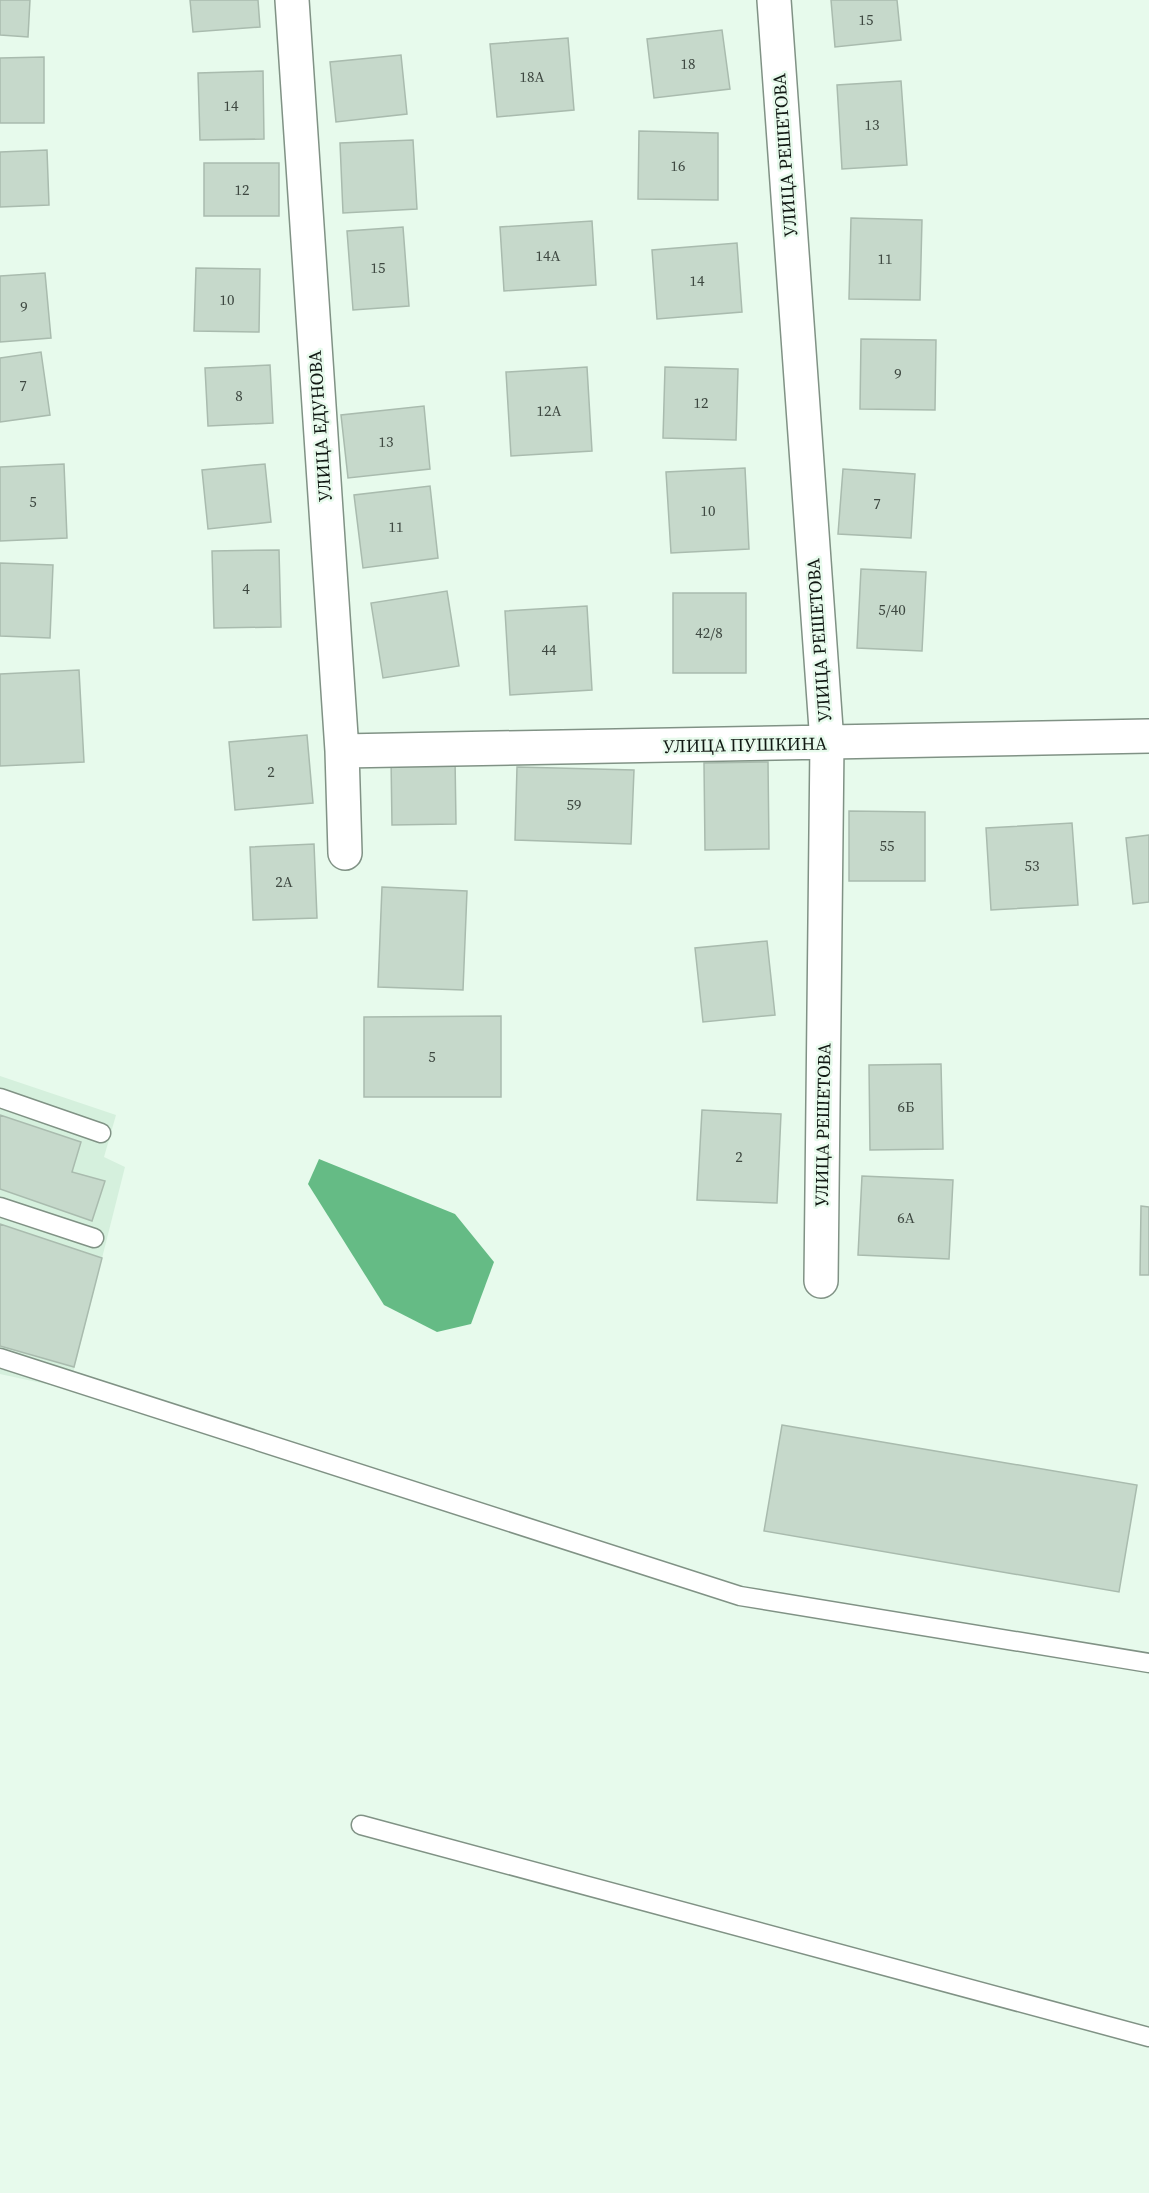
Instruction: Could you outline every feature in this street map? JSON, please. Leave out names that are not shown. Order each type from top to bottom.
[{"type":"street","name":"УЛИЦА ЕДУНОВА","points":[[292,0],[342,751],[345,853]]},
{"type":"street","name":"УЛИЦА РЕШЕТОВА","points":[[774,0],[827,743],[821,1281]]},
{"type":"street","name":"УЛИЦА ПУШКИНА","points":[[342,751],[1149,736]]},
{"type":"lane","points":[[0,1098],[101,1133]]},
{"type":"lane","points":[[0,1207],[94,1238]]},
{"type":"lane","points":[[0,1358],[740,1596],[1149,1663]]},
{"type":"lane","points":[[361,1825],[1149,2037]]},
{"type":"shaded area","points":[[0,1076],[116,1115],[104,1157],[125,1167],[69,1389],[0,1374]]},
{"type":"shaded area","points":[[319,1159],[455,1214],[494,1262],[471,1324],[437,1332],[384,1305],[308,1184]]},
{"type":"building","points":[[0,0],[30,0],[28,37],[0,35]]},
{"type":"building","points":[[190,0],[258,0],[260,27],[193,32]]},
{"type":"building","points":[[831,0],[897,0],[901,40],[835,47]]},
{"type":"building","points":[[722,30],[730,89],[654,98],[647,39]]},
{"type":"building","points":[[568,38],[574,110],[497,117],[490,44]]},
{"type":"building","points":[[401,55],[407,114],[336,122],[330,62]]},
{"type":"building","points":[[44,57],[44,123],[0,123],[0,58]]},
{"type":"building","points":[[263,71],[264,139],[200,140],[198,73]]},
{"type":"building","points":[[901,81],[907,165],[842,169],[837,85]]},
{"type":"building","points":[[639,131],[718,133],[718,200],[638,199]]},
{"type":"building","points":[[413,140],[417,209],[343,213],[340,143]]},
{"type":"building","points":[[47,150],[49,205],[0,207],[0,152]]},
{"type":"building","points":[[204,163],[279,163],[279,216],[204,216]]},
{"type":"building","points":[[851,218],[922,220],[920,300],[849,299]]},
{"type":"building","points":[[592,221],[596,285],[504,291],[500,227]]},
{"type":"building","points":[[403,227],[409,306],[353,310],[347,231]]},
{"type":"building","points":[[737,243],[742,312],[657,319],[652,250]]},
{"type":"building","points":[[196,268],[260,269],[259,332],[194,331]]},
{"type":"building","points":[[45,273],[51,338],[0,342],[0,276]]},
{"type":"building","points":[[861,339],[936,340],[935,410],[860,409]]},
{"type":"building","points":[[41,352],[50,415],[0,422],[0,358]]},
{"type":"building","points":[[270,365],[273,423],[208,426],[205,368]]},
{"type":"building","points":[[587,367],[592,451],[511,456],[506,372]]},
{"type":"building","points":[[665,367],[738,369],[736,440],[663,438]]},
{"type":"building","points":[[424,406],[430,469],[348,478],[341,415]]},
{"type":"building","points":[[64,464],[67,538],[0,541],[0,467]]},
{"type":"building","points":[[265,464],[271,522],[208,529],[202,470]]},
{"type":"building","points":[[745,468],[749,549],[671,553],[666,472]]},
{"type":"building","points":[[843,469],[915,474],[911,538],[838,534]]},
{"type":"building","points":[[430,486],[438,558],[363,568],[354,495]]},
{"type":"building","points":[[279,550],[281,627],[214,628],[212,551]]},
{"type":"building","points":[[0,563],[53,565],[50,638],[0,636]]},
{"type":"building","points":[[861,569],[926,572],[922,651],[857,648]]},
{"type":"building","points":[[447,591],[459,666],[383,678],[371,603]]},
{"type":"building","points":[[673,593],[746,593],[746,673],[673,673]]},
{"type":"building","points":[[587,606],[592,690],[510,695],[505,611]]},
{"type":"building","points":[[79,670],[84,762],[0,766],[0,674]]},
{"type":"building","points":[[307,735],[313,803],[235,810],[229,742]]},
{"type":"building","points":[[455,757],[456,824],[392,825],[391,758]]},
{"type":"building","points":[[768,762],[769,849],[705,850],[704,763]]},
{"type":"building","points":[[517,767],[634,770],[631,844],[515,840]]},
{"type":"building","points":[[849,811],[925,812],[925,881],[849,881]]},
{"type":"building","points":[[1072,823],[1078,905],[991,910],[986,828]]},
{"type":"building","points":[[1149,835],[1149,902],[1133,904],[1126,838]]},
{"type":"building","points":[[314,844],[317,918],[253,920],[250,847]]},
{"type":"building","points":[[382,887],[467,891],[463,990],[378,987]]},
{"type":"building","points":[[767,941],[775,1015],[703,1022],[695,948]]},
{"type":"building","points":[[501,1016],[501,1097],[364,1097],[364,1017]]},
{"type":"building","points":[[941,1064],[943,1149],[870,1150],[869,1065]]},
{"type":"building","points":[[702,1110],[781,1114],[777,1203],[697,1200]]},
{"type":"building","points":[[0,1115],[81,1142],[72,1172],[105,1181],[92,1221],[0,1189]]},
{"type":"building","points":[[862,1176],[953,1180],[949,1259],[858,1255]]},
{"type":"building","points":[[1141,1206],[1149,1207],[1149,1275],[1140,1275]]},
{"type":"building","points":[[0,1224],[102,1258],[74,1367],[0,1346]]},
{"type":"building","points":[[782,1425],[1137,1485],[1119,1592],[764,1531]]}]
